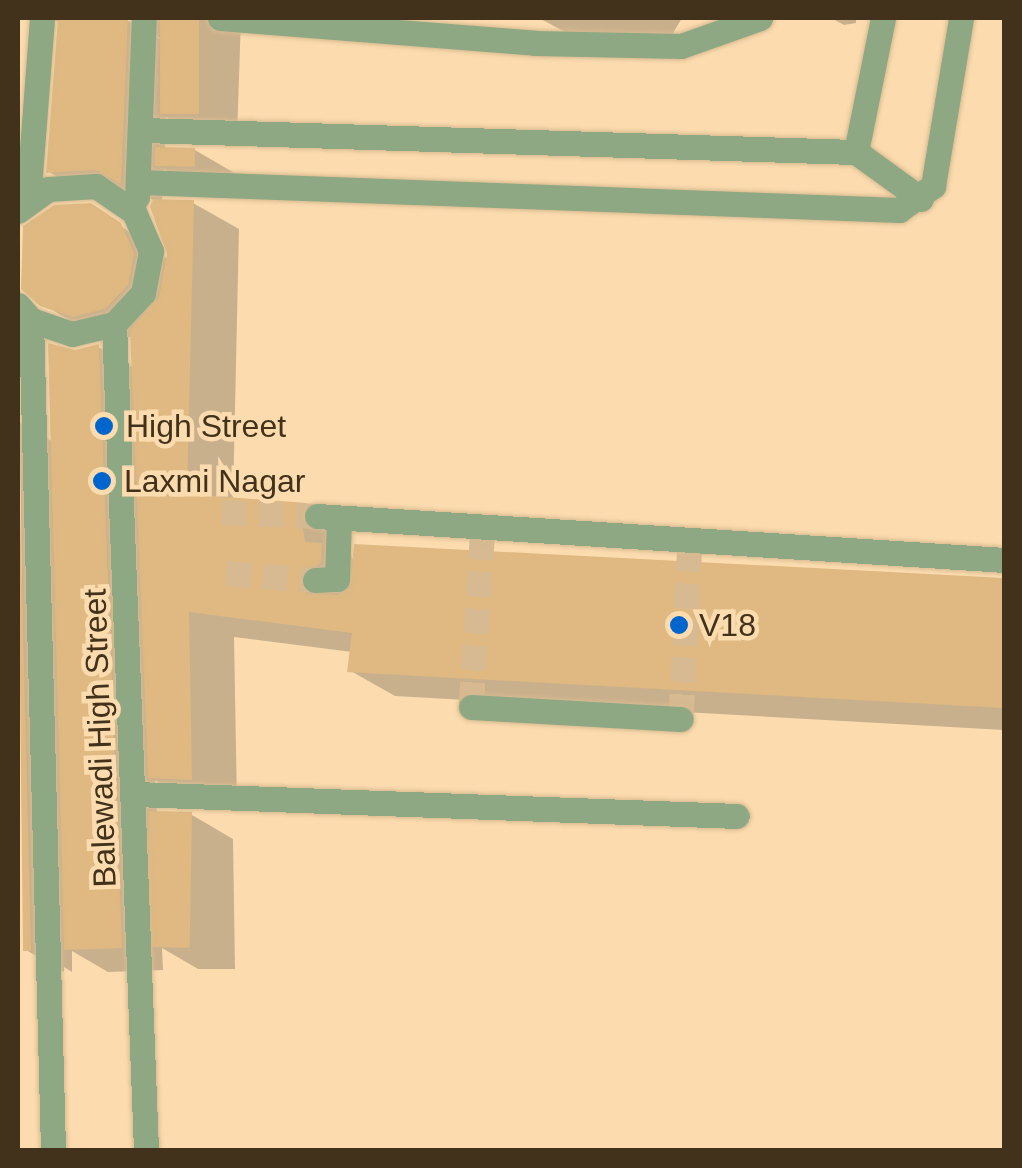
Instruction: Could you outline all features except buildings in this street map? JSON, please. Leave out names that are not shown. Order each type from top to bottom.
[{"type":"street","points":[[22,206],[42,18]]},
{"type":"street","points":[[134,212],[143,130],[144,18]]},
{"type":"street","points":[[220,18],[534,43],[681,46],[760,18]]},
{"type":"street","points":[[856,152],[883,18]]},
{"type":"street","points":[[140,182],[812,210],[899,210],[921,200],[933,186],[961,18]]},
{"type":"street","points":[[18,104],[41,51]]},
{"type":"street","points":[[143,130],[856,152],[921,200]]},
{"type":"street","points":[[22,206],[48,189],[84,185],[118,196],[134,212],[149,240],[150,272],[131,311],[114,324],[72,334],[24,313]]},
{"type":"street","name":"Balewadi High Street","points":[[24,313],[53,1150]]},
{"type":"street","name":"Balewadi High Street","points":[[114,324],[146,1150]]},
{"type":"street","points":[[18,474],[32,538]]},
{"type":"street","points":[[315,580],[337,579],[328,518],[1004,560]]},
{"type":"street","points":[[471,707],[681,719]]},
{"type":"street","points":[[135,794],[737,816]]},
{"type":"tunnel","points":[[222,512],[317,516]]},
{"type":"tunnel","points":[[471,707],[483,528]]},
{"type":"tunnel","points":[[681,719],[690,541]]},
{"type":"tunnel","points":[[226,573],[315,580]]},
{"type":"place","name":"High Street","points":[[104,426]]},
{"type":"place","name":"Laxmi Nagar","points":[[102,481]]},
{"type":"place","name":"V18","points":[[679,625]]}]
